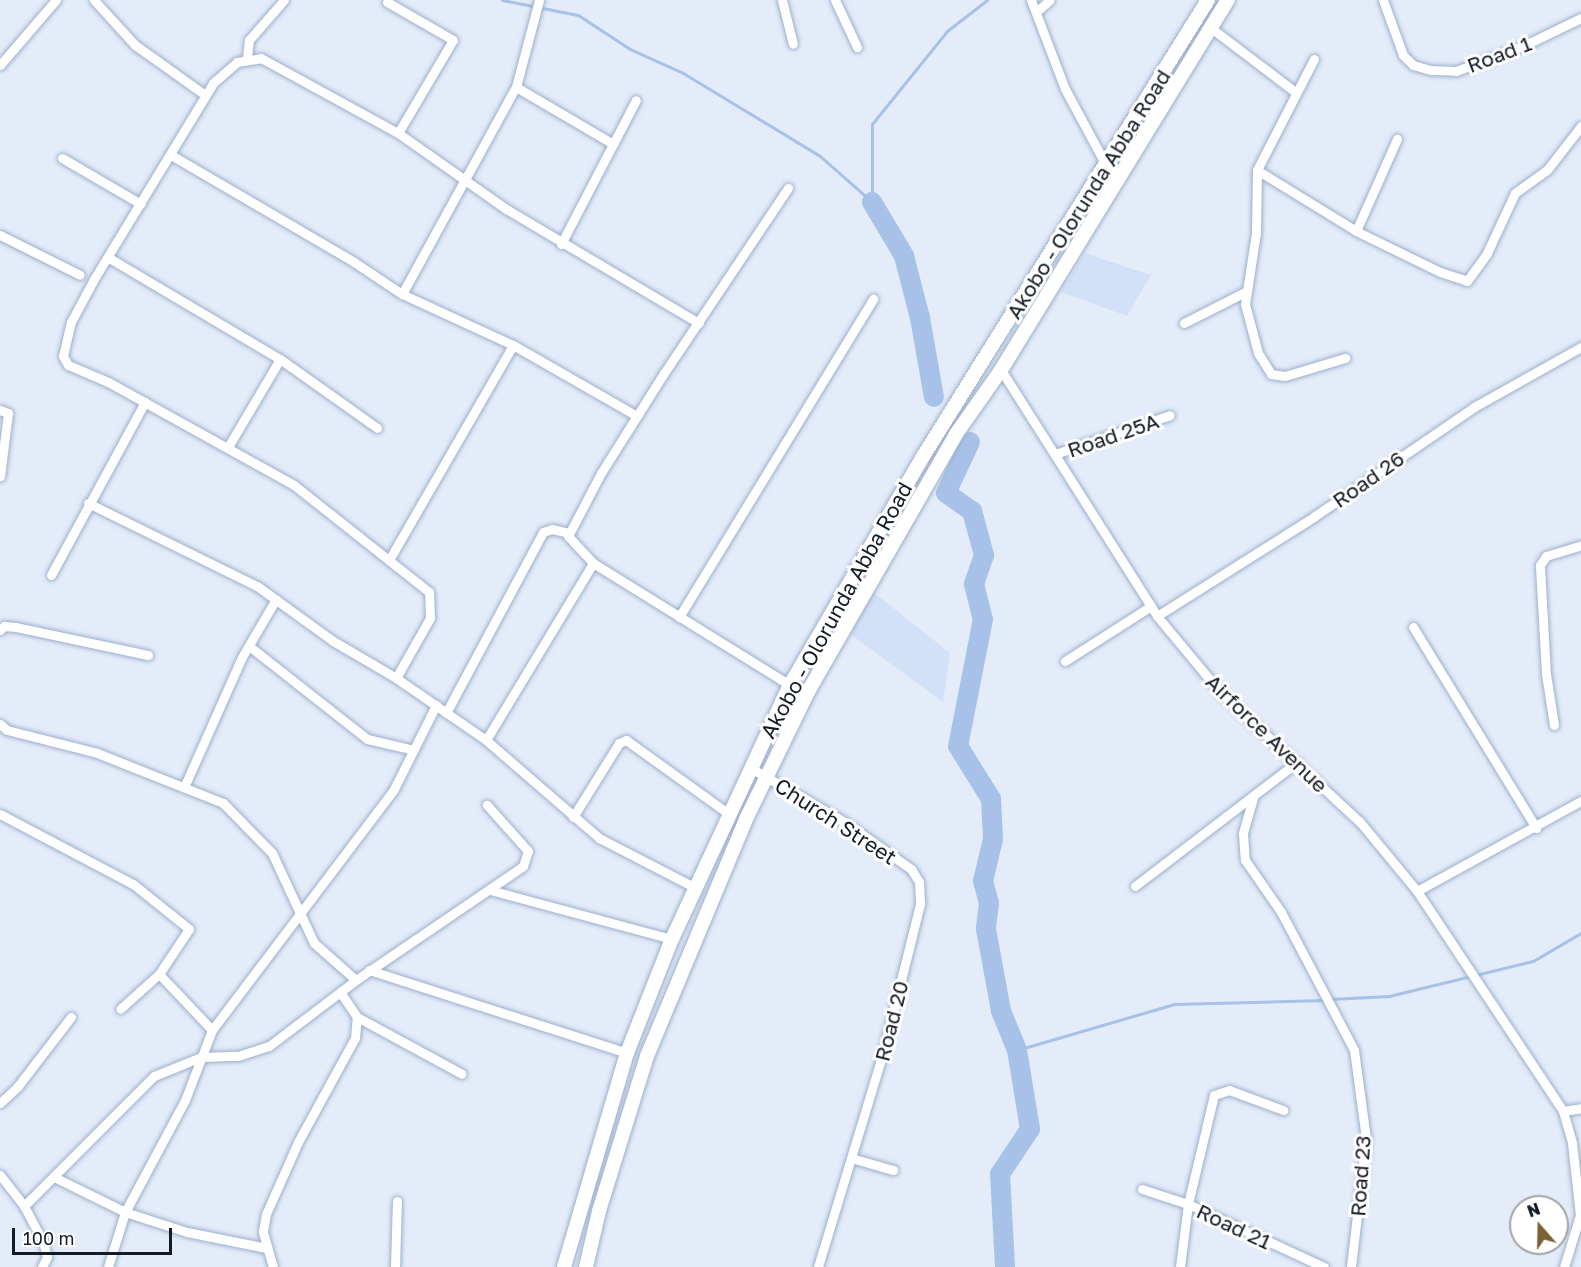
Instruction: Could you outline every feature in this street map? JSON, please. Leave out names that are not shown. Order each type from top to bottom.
[{"type":"main road","name":"Akobo - Olorunda Abba Road","points":[[564,1267],[627,1053],[672,939],[749,767],[790,685],[954,408],[1208,0]]},
{"type":"main road","name":"Akobo - Olorunda Abba Road","points":[[586,1267],[599,1211],[660,1022],[691,943],[767,777],[843,626],[956,434],[1000,370],[1228,0]]},
{"type":"main road","points":[[642,1015],[660,1022]]},
{"type":"street","points":[[0,65],[56,0]]},
{"type":"street","points":[[94,0],[135,45],[205,95]]},
{"type":"street","points":[[247,58],[249,40],[284,0]]},
{"type":"street","points":[[402,294],[516,87],[538,12],[539,0]]},
{"type":"street","points":[[783,0],[793,44]]},
{"type":"street","points":[[835,0],[857,47]]},
{"type":"street","points":[[1031,0],[1065,89],[1106,165],[1121,174]]},
{"type":"street","points":[[1036,12],[1050,0]]},
{"type":"street","name":"Road 1","points":[[1383,0],[1403,55],[1413,65],[1431,70],[1456,71],[1523,46],[1581,18]]},
{"type":"street","points":[[387,2],[453,40],[398,134]]},
{"type":"street","points":[[1211,28],[1294,91]]},
{"type":"street","points":[[396,678],[430,618],[429,592],[316,499],[228,447],[145,402],[68,365],[63,356],[71,322],[205,95],[220,76],[247,58],[261,57],[398,134],[561,244],[699,323]]},
{"type":"street","points":[[1314,59],[1294,91],[1257,170],[1256,233],[1245,304],[1258,353],[1271,374],[1286,376],[1345,358]]},
{"type":"street","points":[[516,87],[613,144]]},
{"type":"street","points":[[561,244],[636,100]]},
{"type":"street","points":[[1257,170],[1356,231],[1440,272],[1467,280],[1475,273],[1515,193],[1547,170],[1581,126]]},
{"type":"street","points":[[1356,231],[1397,139]]},
{"type":"street","points":[[171,155],[354,262],[402,294],[513,345],[637,416]]},
{"type":"street","points":[[62,158],[141,204]]},
{"type":"street","points":[[788,188],[637,416],[569,533],[572,544],[593,563],[790,685]]},
{"type":"street","points":[[0,235],[80,275]]},
{"type":"street","points":[[109,258],[280,359],[377,428]]},
{"type":"street","points":[[1185,323],[1247,291]]},
{"type":"street","points":[[679,616],[873,299]]},
{"type":"street","points":[[389,560],[513,345]]},
{"type":"street","name":"Road 26","points":[[1157,616],[1315,516],[1474,407],[1581,346]]},
{"type":"street","points":[[228,447],[280,359]]},
{"type":"street","name":"Airforce Avenue","points":[[1000,370],[1157,616],[1221,693],[1360,822],[1417,891],[1563,1111],[1572,1143],[1580,1215],[1564,1267]]},
{"type":"street","points":[[51,575],[88,503],[145,402]]},
{"type":"street","points":[[0,410],[8,413],[0,477]]},
{"type":"street","name":"Road 25A","points":[[1055,454],[1170,415]]},
{"type":"street","points":[[88,503],[165,543],[226,570],[276,599],[333,641],[396,678],[486,740],[599,838],[696,888]]},
{"type":"street","points":[[446,713],[543,532],[552,529],[569,533]]},
{"type":"street","points":[[1554,725],[1546,674],[1540,565],[1546,556],[1581,545]]},
{"type":"street","points":[[486,740],[593,563]]},
{"type":"street","points":[[185,784],[249,646],[276,599]]},
{"type":"street","points":[[1065,661],[1151,606]]},
{"type":"street","points":[[0,630],[4,626],[16,627],[148,655]]},
{"type":"street","points":[[1413,627],[1536,828]]},
{"type":"street","points":[[249,646],[368,739],[414,750]]},
{"type":"street","points":[[108,1267],[125,1212],[185,1100],[212,1030],[394,789],[436,705]]},
{"type":"street","points":[[0,724],[185,784],[223,802],[260,837],[272,853],[299,917],[321,951],[356,980]]},
{"type":"street","points":[[573,817],[619,743],[626,741],[729,814]]},
{"type":"street","points":[[1135,886],[1253,798],[1297,762]]},
{"type":"street","name":"Church Street","points":[[749,767],[872,841],[911,869],[919,882]]},
{"type":"street","name":"Road 23","points":[[1253,798],[1243,834],[1245,860],[1281,912],[1354,1050],[1366,1140],[1351,1267]]},
{"type":"street","points":[[1417,891],[1536,828],[1581,801]]},
{"type":"street","points":[[24,1206],[154,1076],[201,1057],[238,1056],[269,1046],[369,970],[523,866],[529,856],[525,846],[487,806]]},
{"type":"street","points":[[0,814],[133,884],[189,929],[159,974],[120,1010]]},
{"type":"street","name":"Road 20","points":[[818,1267],[851,1158],[920,904],[919,882]]},
{"type":"street","points":[[490,890],[672,939]]},
{"type":"street","points":[[369,970],[627,1053]]},
{"type":"street","points":[[159,974],[212,1030]]},
{"type":"street","points":[[340,992],[357,1017],[462,1074]]},
{"type":"street","points":[[0,1103],[18,1086],[71,1017]]},
{"type":"street","points":[[273,1267],[262,1232],[274,1193],[355,1038],[357,1017]]},
{"type":"street","points":[[1180,1267],[1188,1204],[1214,1095],[1229,1090],[1283,1110]]},
{"type":"street","points":[[1563,1111],[1581,1108]]},
{"type":"street","points":[[851,1158],[893,1170]]},
{"type":"street","points":[[0,1175],[24,1206],[43,1241],[47,1257],[42,1267]]},
{"type":"street","points":[[54,1178],[125,1212],[187,1232],[266,1248]]},
{"type":"street","name":"Road 21","points":[[1142,1189],[1188,1204],[1324,1267]]},
{"type":"street","points":[[395,1267],[398,1201]]},
{"type":"shaded area","points":[[1085,253],[1151,275],[1127,316],[1061,292]]},
{"type":"shaded area","points":[[868,588],[950,653],[943,702],[843,629]]},
{"type":"waterway","points":[[502,0],[578,15],[630,49],[683,73],[820,156],[872,202]]},
{"type":"waterway","points":[[872,202],[872,124],[947,31],[987,0]]},
{"type":"waterway","points":[[872,202],[904,256],[920,318],[934,397]]},
{"type":"waterway","points":[[970,442],[946,493],[972,511],[984,555],[974,584],[983,619],[958,746],[991,799],[993,839],[983,881],[989,903],[986,929],[1001,1011],[1017,1050],[1030,1129],[1000,1174],[1005,1267]]},
{"type":"waterway","points":[[1330,999],[1389,996],[1533,961],[1581,933]]},
{"type":"waterway","points":[[1017,1050],[1174,1004],[1324,1000]]}]
